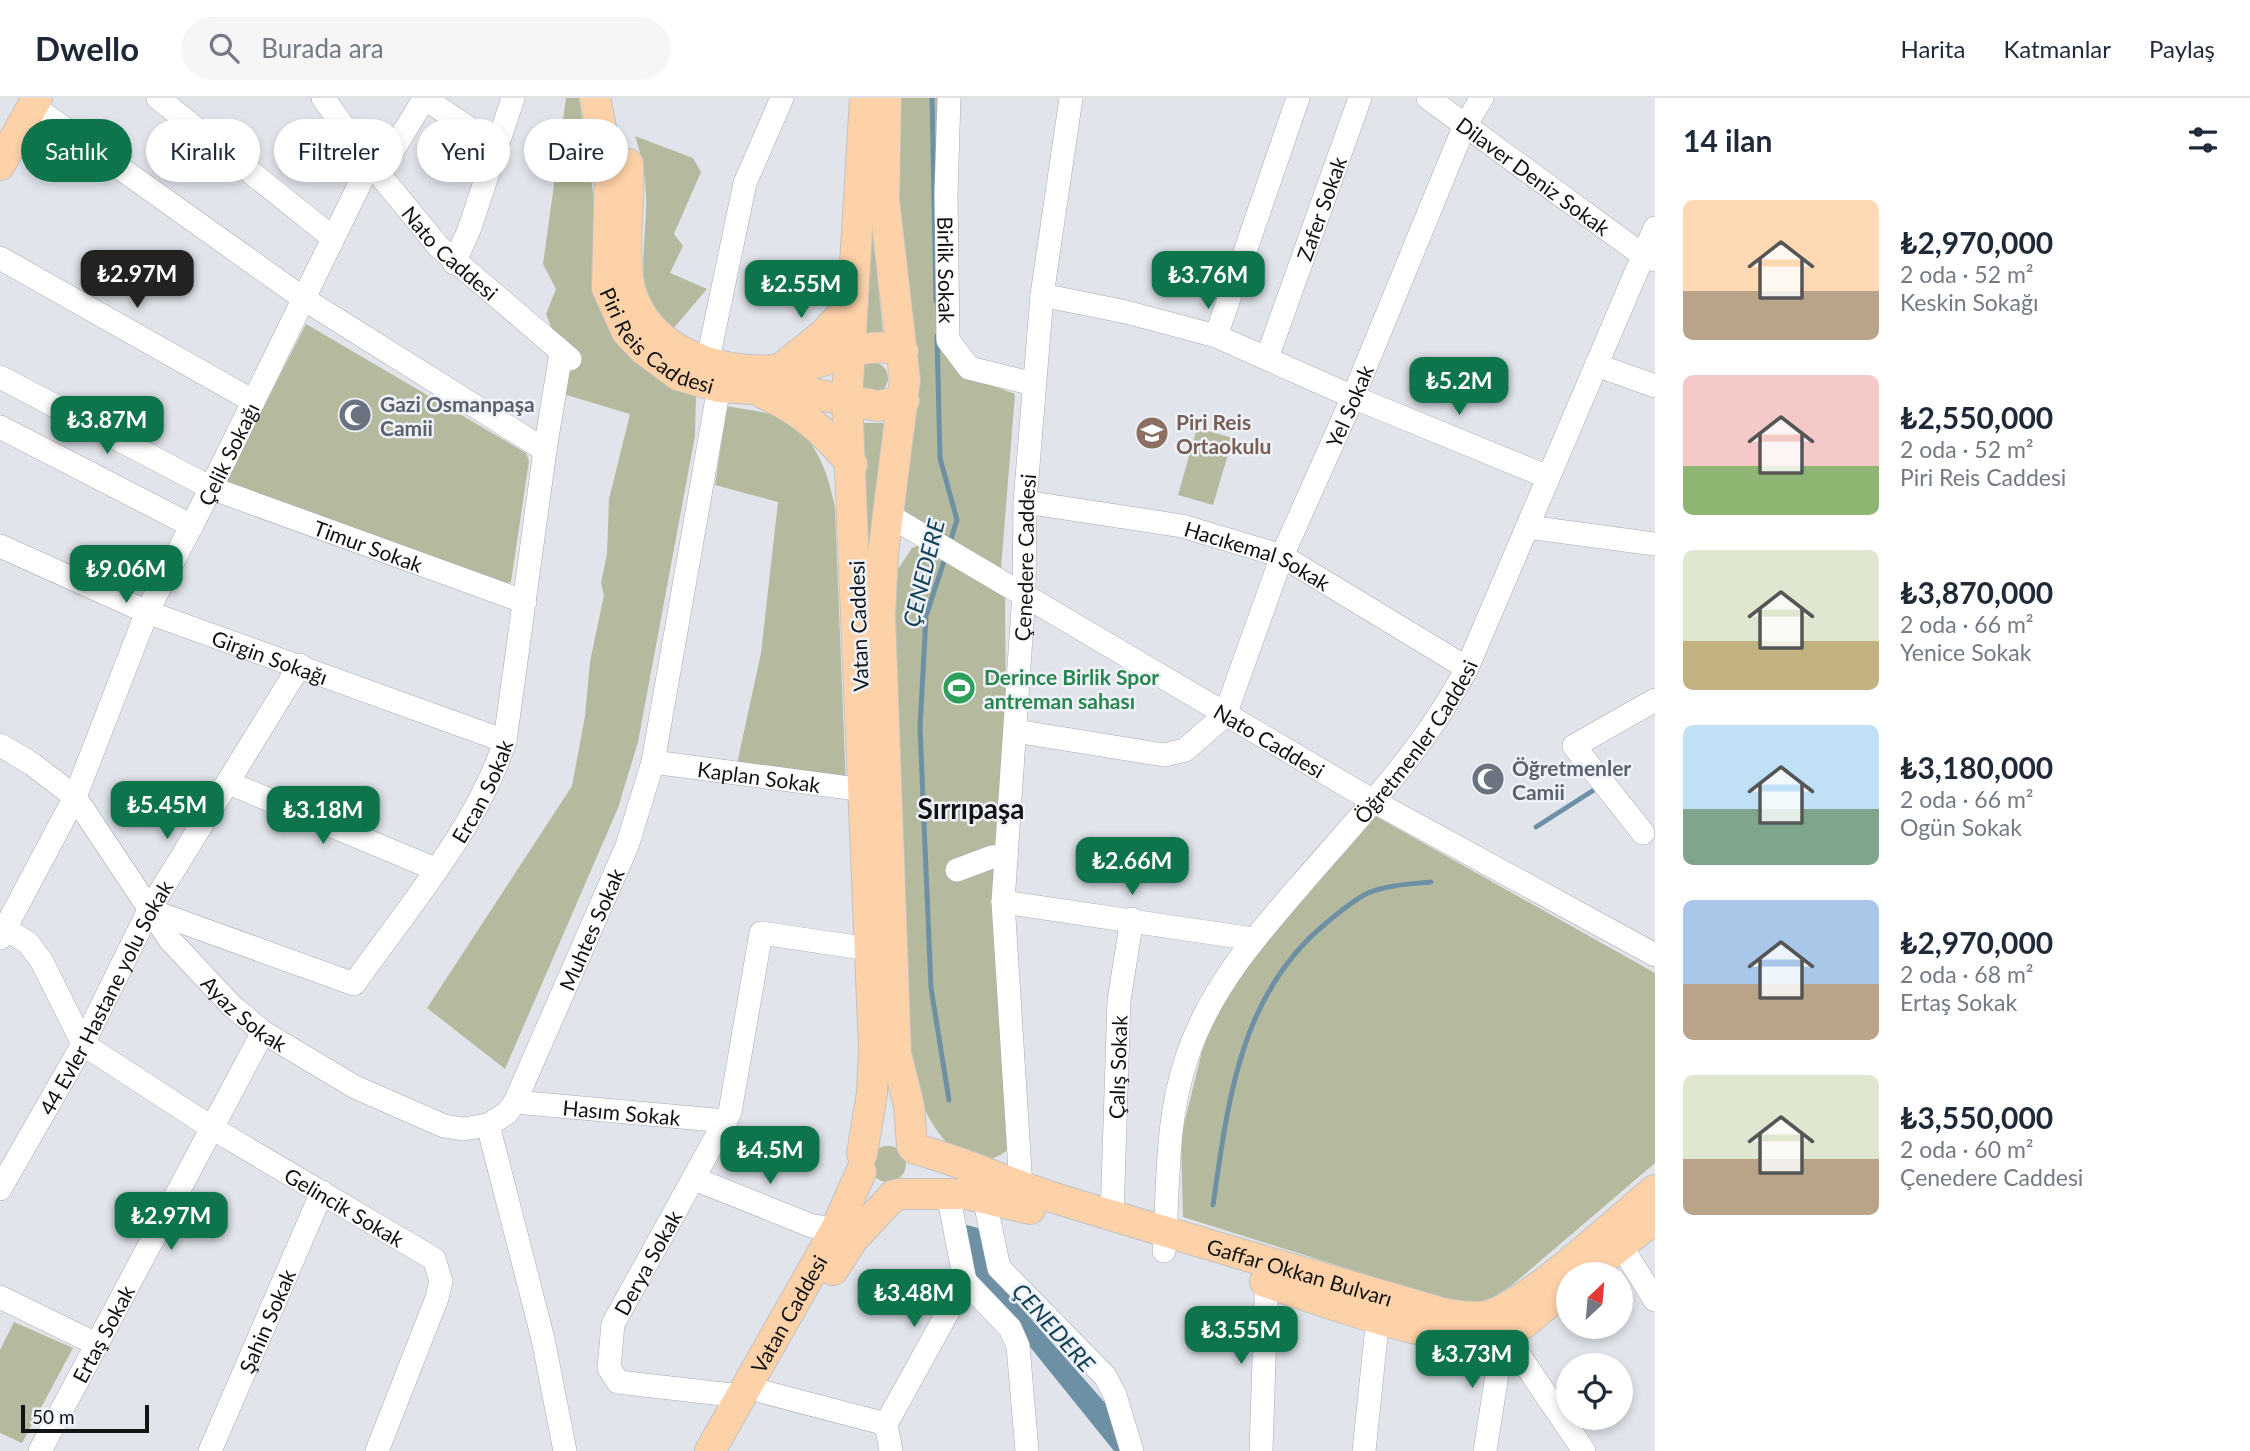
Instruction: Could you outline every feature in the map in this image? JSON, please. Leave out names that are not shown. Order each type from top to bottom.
[{"type":"main road","name":"Piri Reis Caddesi","points":[[595,98],[610,172],[607,288],[614,309],[627,332],[661,365],[678,375],[713,376],[734,371],[778,370],[878,345],[903,351]]},
{"type":"main road","name":"Piri Reis Caddesi","points":[[615,98],[628,164],[627,270],[631,289],[654,330],[713,376],[754,390],[804,392],[878,406],[904,401]]},
{"type":"main road","name":"Vatan Caddesi","points":[[732,1451],[752,1394],[835,1229],[861,1163],[873,1075],[852,464],[847,398],[865,98]]},
{"type":"main road","name":"Vatan Caddesi","points":[[710,1451],[752,1394],[844,1250],[897,1194],[907,1189],[918,1175],[920,1167],[913,1147],[909,1106],[896,1054],[880,615],[883,554],[904,401],[903,351],[884,199],[886,98]]},
{"type":"main road","points":[[0,165],[35,102]]},
{"type":"main road","points":[[778,370],[824,334],[853,302]]},
{"type":"main road","points":[[754,390],[788,404],[810,419],[852,464]]},
{"type":"main road","points":[[897,1194],[877,1192],[864,1181],[861,1163],[875,1139],[884,1136],[904,1139],[913,1147]]},
{"type":"main road","name":"Gaffar Okkan Bulvarı","points":[[913,1147],[952,1159],[1019,1196],[1266,1272],[1498,1324]]},
{"type":"main road","name":"Gaffar Okkan Bulvarı","points":[[1266,1272],[1378,1317],[1454,1338],[1472,1340],[1498,1324],[1531,1292],[1655,1190]]},
{"type":"main road","name":"Gaffar Okkan Bulvarı","points":[[897,1194],[1019,1196],[1112,1216],[1165,1241]]},
{"type":"main road","points":[[1600,1262],[1655,1218]]},
{"type":"main road","points":[[1498,1324],[1556,1294]]},
{"type":"street","points":[[158,98],[333,238]]},
{"type":"street","name":"Nato Caddesi","points":[[323,98],[338,119]]},
{"type":"street","points":[[424,98],[456,119]]},
{"type":"street","name":"Çelik Sokağı","points":[[403,127],[424,98]]},
{"type":"street","points":[[506,119],[513,98]]},
{"type":"street","name":"Muhtes Sokak","points":[[488,1125],[507,1113],[515,1102],[627,846],[653,762],[745,184],[782,98]]},
{"type":"street","name":"Birlik Sokak","points":[[949,98],[946,194],[948,340],[969,368],[1034,384]]},
{"type":"street","name":"Çenedere Caddesi","points":[[1019,1196],[1003,902],[1016,731],[1024,593],[1025,502],[1034,384],[1042,295],[1071,98]]},
{"type":"street","points":[[1216,336],[1298,98]]},
{"type":"street","name":"Zafer Sokak","points":[[1267,358],[1360,98]]},
{"type":"street","name":"Dilaver Deniz Sokak","points":[[1427,98],[1648,257]]},
{"type":"street","name":"Yel Sokak","points":[[1225,715],[1282,556],[1353,397],[1464,127],[1482,98]]},
{"type":"street","points":[[35,102],[304,299],[545,450]]},
{"type":"street","name":"Çelik Sokağı","points":[[2,931],[75,797],[147,611],[211,488],[333,238],[366,182]]},
{"type":"street","name":"Nato Caddesi","points":[[386,182],[454,263],[566,356]]},
{"type":"street","points":[[454,263],[469,230],[485,182]]},
{"type":"street","name":"Öğretmenler Caddesi","points":[[1165,1241],[1166,1158],[1180,1081],[1206,1012],[1253,939],[1373,802],[1434,726],[1467,668],[1596,365],[1648,257],[1655,228]]},
{"type":"street","points":[[0,258],[253,401]]},
{"type":"street","points":[[1042,295],[1126,312],[1216,336],[1353,397],[1548,477]]},
{"type":"street","name":"Ercan Sokak","points":[[149,910],[354,984],[473,810],[505,741],[545,450],[566,356]]},
{"type":"street","points":[[1596,365],[1655,386]]},
{"type":"street","name":"Timur Sokak","points":[[0,377],[211,488],[525,601]]},
{"type":"street","points":[[0,427],[192,526]]},
{"type":"street","name":"Hacıkemal Sokak","points":[[1025,502],[1146,514],[1282,556],[1467,668]]},
{"type":"street","name":"Nato Caddesi","points":[[890,516],[957,553],[1373,802],[1655,954]]},
{"type":"street","points":[[1528,527],[1655,544]]},
{"type":"street","name":"Girgin Sokağı","points":[[0,546],[147,611],[505,741]]},
{"type":"street","name":"44 Evler Hastane yolu Sokak","points":[[0,1189],[83,1044],[149,910],[300,665]]},
{"type":"street","points":[[1643,833],[1574,746],[1655,700]]},
{"type":"street","points":[[1016,731],[1164,755],[1185,750],[1225,715]]},
{"type":"street","name":"Ayaz Sokak","points":[[0,745],[32,764],[75,797],[149,910],[194,969],[263,1032],[355,1087],[421,1118],[463,1129],[488,1125]]},
{"type":"street","name":"Kaplan Sokak","points":[[653,762],[864,790]]},
{"type":"street","points":[[229,783],[435,869]]},
{"type":"street","points":[[957,870],[992,857],[1006,857]]},
{"type":"street","points":[[1003,902],[1253,939]]},
{"type":"street","name":"Çalış Sokak","points":[[1112,1216],[1119,1000],[1132,919]]},
{"type":"street","points":[[2,931],[28,943],[41,960],[83,1044]]},
{"type":"street","name":"Derya Sokak","points":[[752,1394],[618,1382],[609,1368],[613,1324],[695,1180],[733,1104],[761,933],[869,949]]},
{"type":"street","name":"Ertaş Sokak","points":[[40,1451],[263,1032]]},
{"type":"street","name":"Gelincik Sokak","points":[[83,1044],[212,1128],[434,1259],[439,1268],[437,1298],[377,1451]]},
{"type":"street","name":"Hasım Sokak","points":[[515,1102],[726,1121]]},
{"type":"street","points":[[488,1125],[543,1339],[565,1451]]},
{"type":"street","points":[[695,1180],[812,1226],[835,1229]]},
{"type":"street","name":"Şahin Sokak","points":[[210,1451],[323,1192]]},
{"type":"street","points":[[948,1194],[965,1282],[1010,1328],[1018,1346],[1027,1451]]},
{"type":"street","points":[[984,1196],[999,1268],[1105,1377],[1115,1395],[1132,1451]]},
{"type":"street","points":[[1621,1246],[1655,1300]]},
{"type":"street","points":[[1261,1451],[1266,1272]]},
{"type":"street","points":[[891,1451],[886,1424],[965,1282]]},
{"type":"street","points":[[0,1297],[96,1344]]},
{"type":"street","points":[[1364,1451],[1378,1317]]},
{"type":"street","points":[[1485,1451],[1498,1324]]},
{"type":"street","points":[[1498,1324],[1584,1451]]},
{"type":"street","points":[[752,1394],[886,1424]]},
{"type":"green space","points":[[566,98],[579,98],[582,119],[563,119]]},
{"type":"green space","points":[[898,98],[943,98],[945,349],[967,376],[1015,394],[1001,569],[901,513],[895,175]]},
{"type":"green space","points":[[635,136],[693,158],[701,172],[674,234],[683,246],[670,273],[707,289],[673,329],[660,316],[646,288],[643,259],[646,191]]},
{"type":"green space","points":[[868,179],[883,335],[855,335]]},
{"type":"green space","points":[[554,182],[591,182],[594,273],[670,386],[696,396],[695,436],[638,742],[618,808],[505,1069],[427,1008],[572,786],[585,716],[590,662],[604,595],[601,583],[607,554],[609,499],[630,414],[553,391],[561,353],[546,314],[556,289],[543,264]]},
{"type":"green space","points":[[306,324],[526,453],[529,461],[511,582],[505,584],[228,486],[227,479]]},
{"type":"green space","points":[[872,362],[883,367],[888,378],[883,389],[872,394],[861,389],[856,378],[861,367]]},
{"type":"green space","points":[[727,406],[770,414],[797,428],[816,451],[828,479],[835,508],[846,787],[735,773],[761,653],[778,502],[715,485]]},
{"type":"green space","points":[[856,423],[887,423],[869,561]]},
{"type":"green space","points":[[1197,428],[1233,438],[1213,505],[1178,495]]},
{"type":"green space","points":[[920,545],[1005,596],[1010,1148],[994,1158],[978,1160],[964,1156],[951,1146],[929,1118],[916,1086],[905,1032],[888,600],[894,575],[912,548]]},
{"type":"green space","points":[[1375,816],[1655,973],[1655,1163],[1511,1286],[1483,1303],[1466,1305],[1444,1299],[1183,1217],[1181,1137],[1202,1051],[1220,1003],[1264,941]]},
{"type":"green space","points":[[888,1146],[901,1151],[906,1164],[901,1177],[888,1182],[875,1177],[870,1164],[875,1151]]},
{"type":"green space","points":[[14,1322],[73,1348],[22,1443],[0,1433],[0,1350]]},
{"type":"water","points":[[967,1225],[978,1228],[996,1279],[1114,1413],[1129,1451],[1114,1451],[1014,1327],[967,1280],[960,1227]]},
{"type":"waterway","name":"ÇENEDERE","points":[[932,98],[936,301]]},
{"type":"waterway","name":"ÇENEDERE","points":[[937,336],[940,458],[957,520],[950,542]]},
{"type":"waterway","name":"ÇENEDERE","points":[[946,555],[926,616],[920,728],[931,988],[949,1100]]},
{"type":"waterway","points":[[1536,827],[1597,788]]},
{"type":"waterway","points":[[1213,1205],[1232,1090],[1242,1053],[1273,984],[1296,952],[1325,924],[1356,900],[1383,888],[1431,882]]},
{"type":"place","name":"Gazi Osmanpaşa Camii","points":[[355,415]]},
{"type":"place","name":"Piri Reis Ortaokulu","points":[[1152,433]]},
{"type":"place","name":"Derince Birlik Spor antreman sahası","points":[[959,688]]},
{"type":"place","name":"Öğretmenler Camii","points":[[1488,779]]},
{"type":"district","name":"Sırrıpaşa","points":[[971,808]]}]
